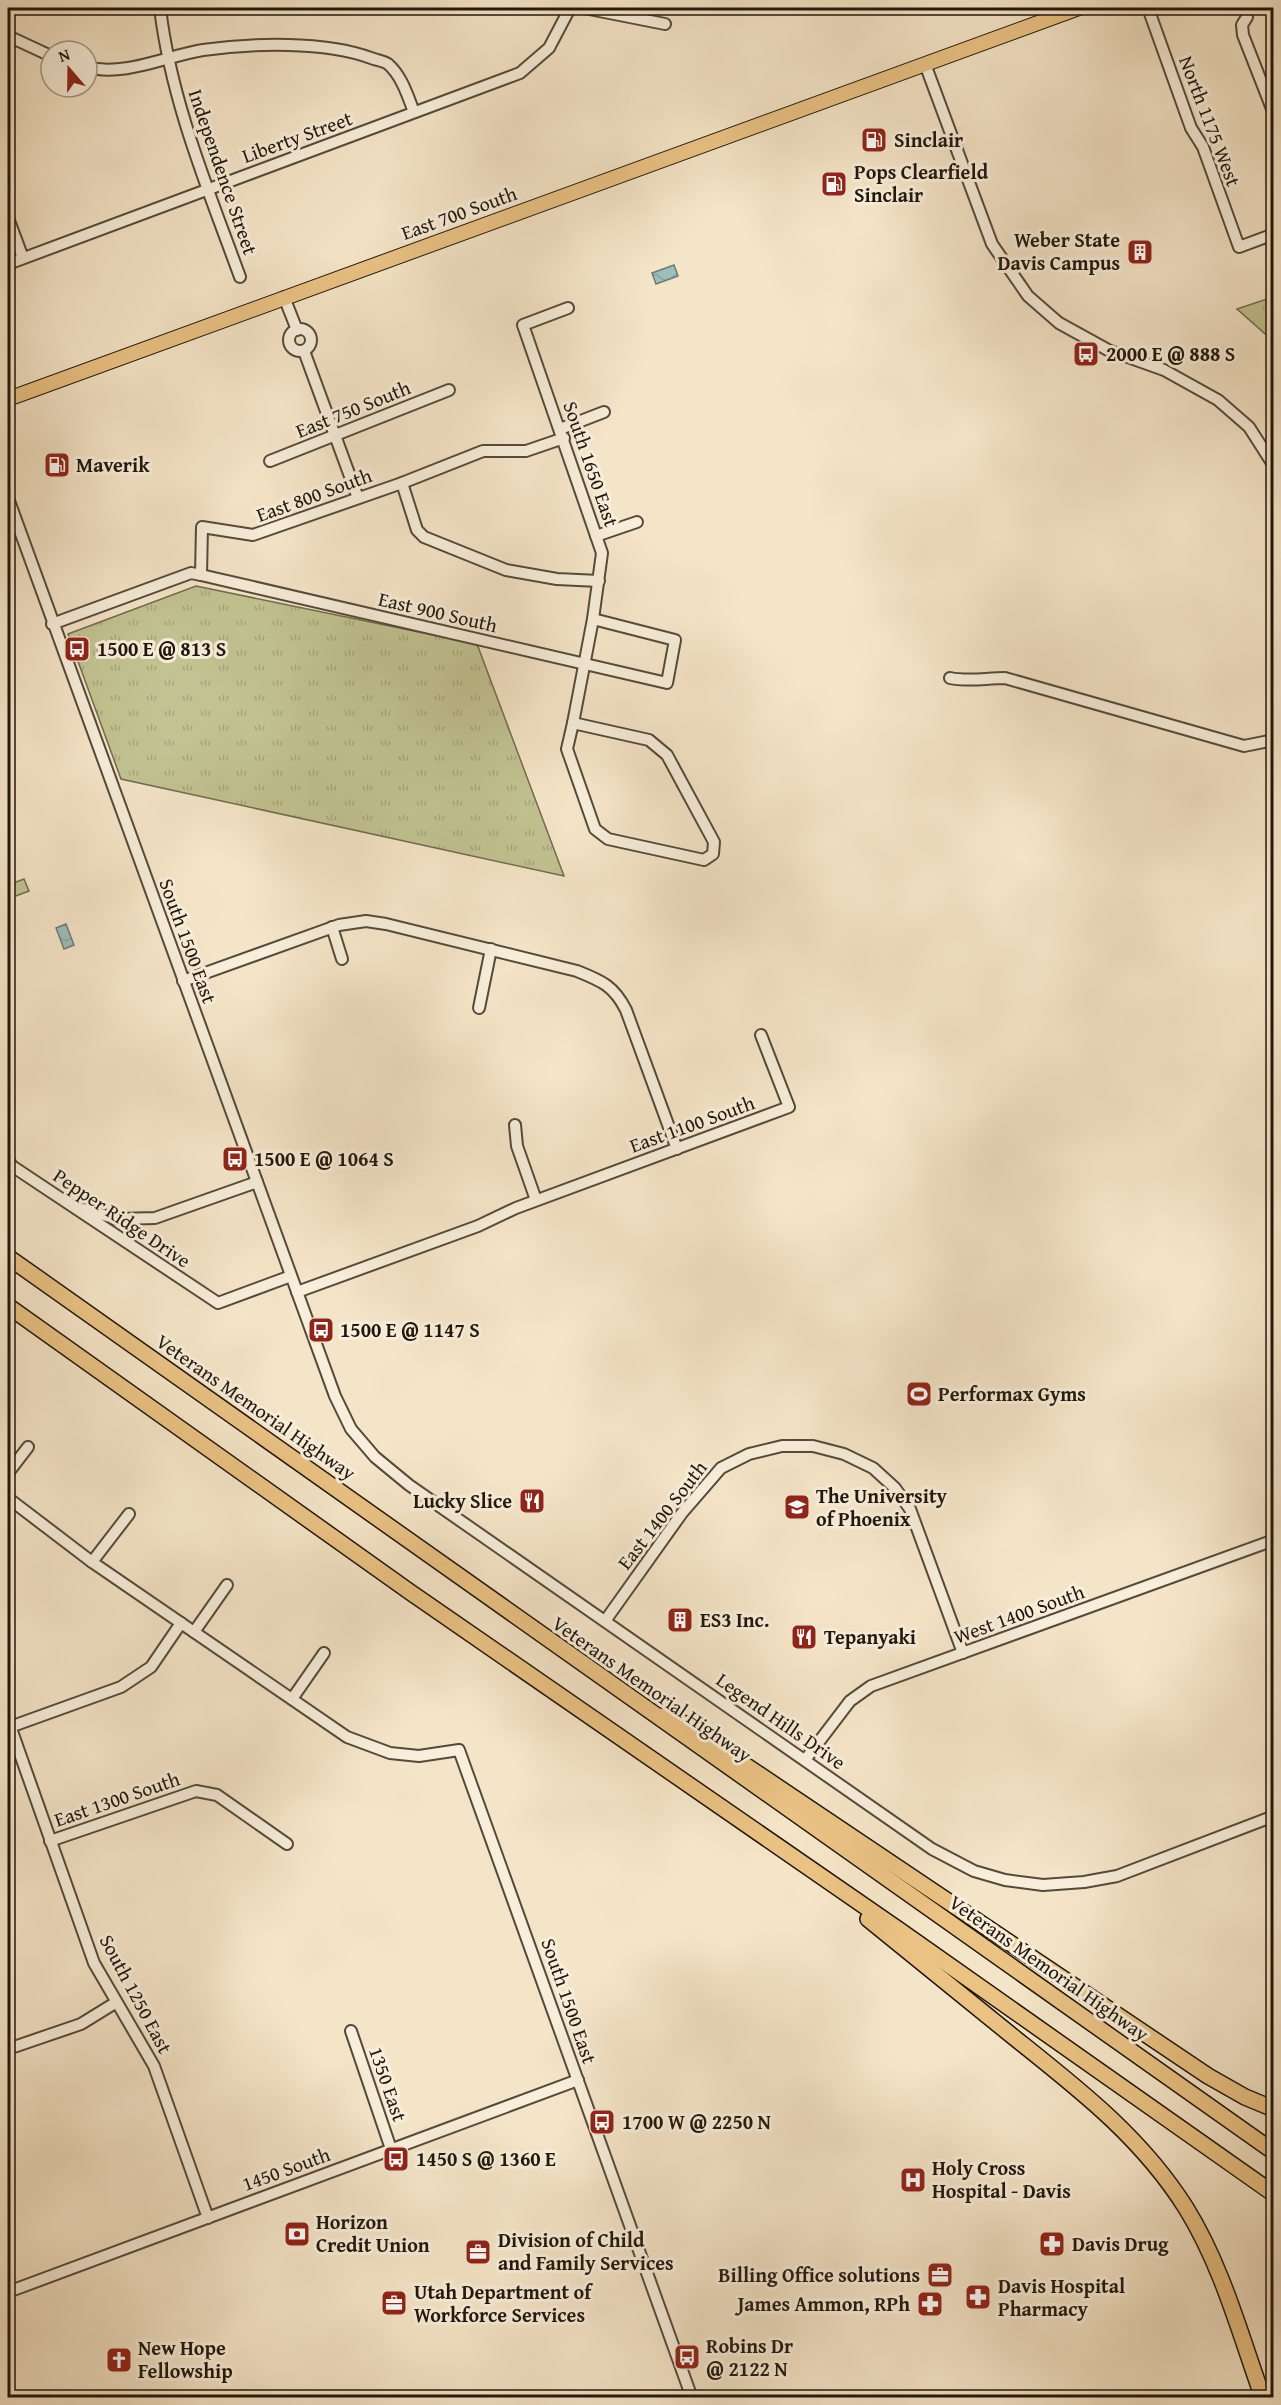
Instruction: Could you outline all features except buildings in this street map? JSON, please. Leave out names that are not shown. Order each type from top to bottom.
[{"type":"highway","name":"Veterans Memorial Highway","points":[[8,1257],[645,1710],[1274,2152]]},
{"type":"highway","points":[[8,1306],[410,1592],[822,1876],[1274,2194]]},
{"type":"highway","points":[[645,1710],[681,1722],[1202,2072],[1245,2097],[1274,2109]]},
{"type":"highway","points":[[822,1876],[867,1918],[1094,2102],[1144,2152],[1177,2195],[1204,2242],[1263,2397]]},
{"type":"main road","name":"East 700 South","points":[[8,399],[1079,8]]},
{"type":"street","name":"Independence Street","points":[[160,8],[168,58],[183,121],[240,278]]},
{"type":"street","name":"Liberty Street","points":[[8,264],[520,72],[549,48],[570,8]]},
{"type":"street","points":[[584,8],[665,24]]},
{"type":"street","name":"North 1175 West","points":[[1148,8],[1191,128],[1203,147],[1239,247],[1274,234]]},
{"type":"street","points":[[1247,16],[1242,25],[1243,35],[1274,114]]},
{"type":"street","points":[[8,36],[39,50]]},
{"type":"street","points":[[99,70],[132,67],[203,50],[255,46],[293,46],[355,52],[387,64],[401,81],[414,112]]},
{"type":"street","points":[[925,64],[992,244],[1028,296],[1059,323],[1108,350],[1164,370],[1218,400],[1248,427],[1274,466]]},
{"type":"street","points":[[8,218],[23,258]]},
{"type":"street","points":[[284,297],[297,330],[291,335],[290,344],[296,351],[304,351],[358,498]]},
{"type":"street","name":"South 1650 East","points":[[568,308],[523,325],[602,553],[593,619],[567,749],[595,829],[608,839],[704,860],[713,854],[714,842],[667,755],[649,740],[573,723]]},
{"type":"street","name":"East 750 South","points":[[270,461],[449,390]]},
{"type":"street","name":"East 800 South","points":[[201,575],[202,527],[253,535],[402,483],[483,451],[526,451],[604,412]]},
{"type":"street","points":[[402,483],[417,530],[424,537],[506,570],[557,579],[599,581]]},
{"type":"street","name":"South 1500 East","points":[[8,498],[335,1396]]},
{"type":"street","points":[[597,536],[637,522]]},
{"type":"street","points":[[52,624],[191,573],[201,575]]},
{"type":"street","name":"East 900 South","points":[[201,575],[667,683],[675,640],[593,619]]},
{"type":"street","points":[[950,678],[966,682],[983,678],[1005,678],[1244,746],[1274,740]]},
{"type":"street","points":[[183,981],[332,927],[366,921],[577,971],[600,980],[617,993],[626,1010],[677,1149]]},
{"type":"street","points":[[332,927],[342,959]]},
{"type":"street","points":[[479,1008],[491,949]]},
{"type":"street","name":"East 1100 South","points":[[297,1292],[478,1226],[536,1200],[789,1107],[761,1035]]},
{"type":"street","points":[[515,1125],[517,1146],[536,1200]]},
{"type":"street","name":"Pepper Ridge Drive","points":[[8,1160],[12,1166],[218,1303],[291,1276]]},
{"type":"street","points":[[71,1206],[117,1220],[155,1218],[257,1182]]},
{"type":"street","name":"Legend Hills Drive","points":[[335,1396],[351,1429],[375,1457],[409,1485],[942,1854],[974,1871],[1005,1880],[1043,1885],[1084,1882],[1117,1876],[1274,1816]]},
{"type":"street","name":"East 1400 South","points":[[605,1621],[682,1513],[721,1468],[749,1454],[782,1446],[813,1446],[844,1454],[873,1468],[895,1488],[910,1509],[963,1653]]},
{"type":"street","points":[[8,1473],[27,1447]]},
{"type":"street","points":[[8,1498],[93,1562],[292,1699],[324,1653]]},
{"type":"street","points":[[93,1562],[129,1515]]},
{"type":"street","name":"West 1400 South","points":[[805,1760],[850,1701],[871,1686],[1274,1540]]},
{"type":"street","points":[[194,1632],[227,1585]]},
{"type":"street","points":[[9,1724],[122,1687],[151,1666],[181,1623]]},
{"type":"street","name":"South 1500 East","points":[[292,1699],[347,1737],[390,1754],[419,1756],[459,1750],[693,2397]]},
{"type":"street","name":"South 1250 East","points":[[9,1724],[94,1963],[115,2003],[136,2032],[154,2066],[208,2217]]},
{"type":"street","name":"East 1300 South","points":[[50,1840],[196,1791],[217,1795],[287,1844]]},
{"type":"street","points":[[8,2049],[81,2024],[115,2003]]},
{"type":"street","name":"1350 East","points":[[351,2031],[391,2149]]},
{"type":"street","name":"1450 South","points":[[8,2292],[578,2080]]},
{"type":"green space","points":[[1274,297],[1273,341],[1237,309]]},
{"type":"green space","points":[[196,586],[477,644],[564,876],[121,779],[68,634]]},
{"type":"green space","points":[[24,879],[29,891],[8,899],[8,885]]},
{"type":"water","points":[[674,265],[678,276],[656,284],[652,273]]},
{"type":"water","points":[[66,924],[74,945],[64,949],[56,928]]},
{"type":"place","name":"Sinclair","points":[[874,140]]},
{"type":"place","name":"Pops Clearfield Sinclair","points":[[834,184]]},
{"type":"place","name":"Weber State Davis Campus","points":[[1140,252]]},
{"type":"place","name":"2000 E @ 888 S","points":[[1086,354]]},
{"type":"place","name":"Maverik","points":[[57,465]]},
{"type":"place","name":"1500 E @ 813 S","points":[[77,649]]},
{"type":"place","name":"1500 E @ 1064 S","points":[[235,1159]]},
{"type":"place","name":"1500 E @ 1147 S","points":[[321,1330]]},
{"type":"place","name":"Performax Gyms","points":[[919,1394]]},
{"type":"place","name":"Lucky Slice","points":[[532,1501]]},
{"type":"place","name":"The University of Phoenix","points":[[797,1507]]},
{"type":"place","name":"ES3 Inc.","points":[[680,1620]]},
{"type":"place","name":"Tepanyaki","points":[[804,1637]]},
{"type":"place","name":"1700 W @ 2250 N","points":[[602,2122]]},
{"type":"place","name":"1450 S @ 1360 E","points":[[396,2159]]},
{"type":"place","name":"Holy Cross Hospital - Davis","points":[[913,2180]]},
{"type":"place","name":"Horizon Credit Union","points":[[297,2234]]},
{"type":"place","name":"Davis Drug","points":[[1052,2244]]},
{"type":"place","name":"Division of Child and Family Services","points":[[478,2252]]},
{"type":"place","name":"Billing Office solutions","points":[[940,2275]]},
{"type":"place","name":"Davis Hospital Pharmacy","points":[[978,2297]]},
{"type":"place","name":"Utah Department of Workforce Services","points":[[394,2303]]},
{"type":"place","name":"James Ammon, RPh","points":[[930,2304]]},
{"type":"place","name":"Robins Dr @ 2122 N","points":[[687,2357]]},
{"type":"place","name":"New Hope Fellowship","points":[[119,2360]]}]
